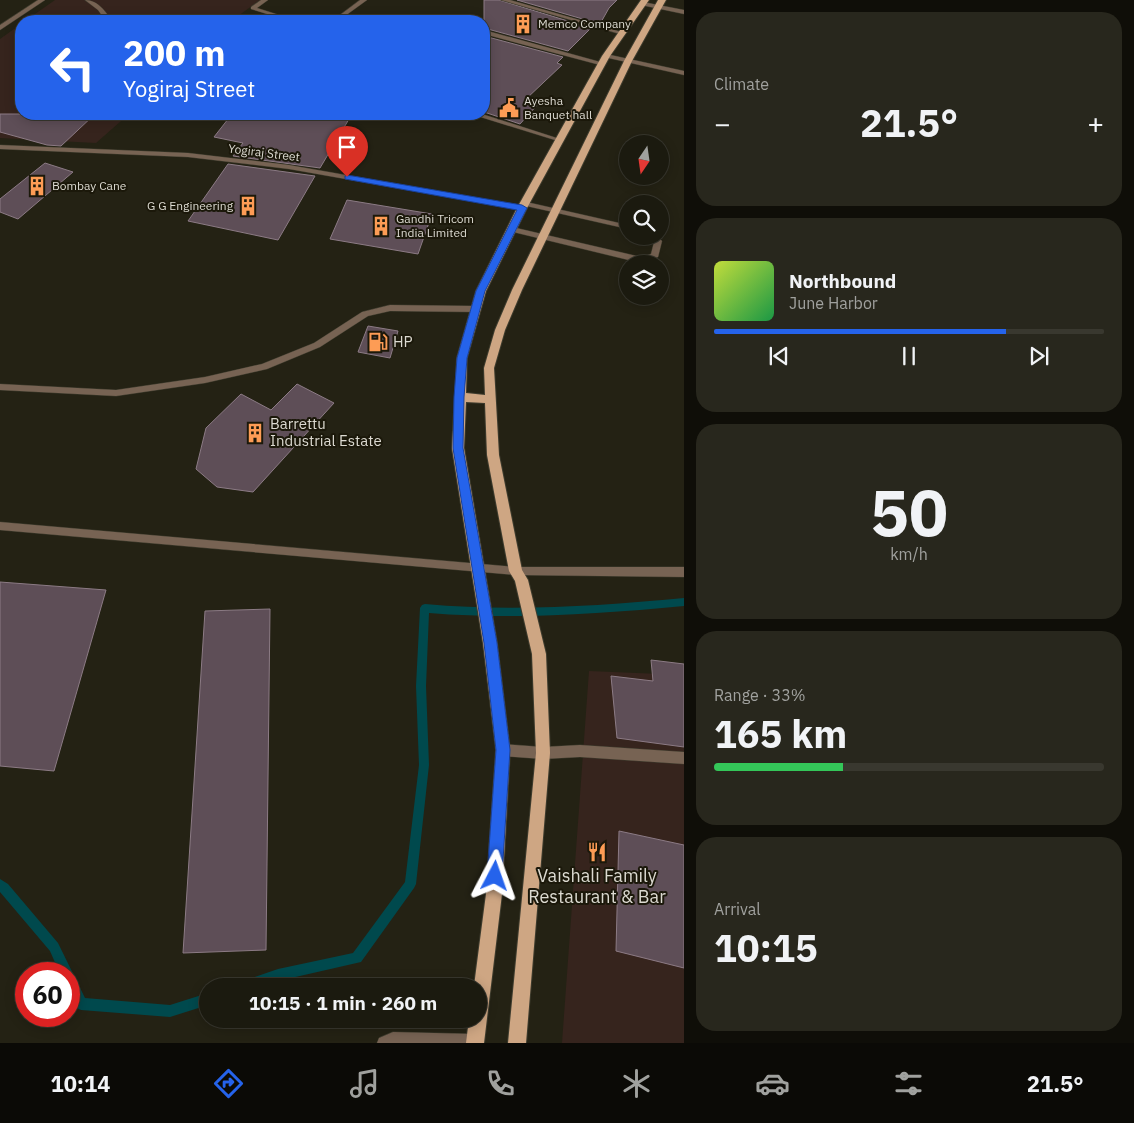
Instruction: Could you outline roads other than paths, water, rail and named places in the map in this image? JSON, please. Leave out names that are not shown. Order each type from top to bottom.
[{"type":"main road","points":[[475,1042],[494,894],[503,750],[490,643],[458,448],[462,358],[481,291],[512,229],[604,60],[644,2]]},
{"type":"main road","points":[[517,1043],[543,753],[539,654],[519,576],[493,455],[489,368],[500,330],[555,210],[628,61],[660,3]]},
{"type":"main road","points":[[459,397],[489,399]]},
{"type":"street","points":[[20,15],[42,0]]},
{"type":"street","points":[[88,0],[104,15]]},
{"type":"street","points":[[265,0],[253,8],[276,15]]},
{"type":"street","points":[[343,15],[364,0]]},
{"type":"street","points":[[504,0],[622,33]]},
{"type":"street","points":[[644,2],[660,3],[684,12]]},
{"type":"street","points":[[0,28],[15,18]]},
{"type":"street","points":[[490,33],[604,60],[628,61],[684,73]]},
{"type":"street","points":[[490,118],[560,140]]},
{"type":"street","name":"Yogiraj Street","points":[[0,146],[197,156],[289,167],[555,210],[619,225]]},
{"type":"street","points":[[512,229],[641,260],[655,255],[657,245]]},
{"type":"street","points":[[0,387],[116,393],[205,380],[264,368],[317,344],[365,314],[390,308],[476,309]]},
{"type":"street","points":[[0,526],[477,567],[519,576],[684,572]]},
{"type":"street","points":[[503,750],[543,753],[580,751],[684,758]]},
{"type":"street","points":[[384,1043],[393,1039],[475,1042]]},
{"type":"waterway","points":[[269,978],[357,958],[410,884],[424,765],[421,686],[425,608],[522,613],[684,602]]},
{"type":"waterway","points":[[0,885],[54,947],[61,962]]},
{"type":"waterway","points":[[80,1002],[81,1004],[170,1011],[199,1002]]},
{"type":"place","name":"Memco Company","points":[[523,24]]},
{"type":"place","name":"Ayesha Banquet hall","points":[[509,108]]},
{"type":"place","name":"Bombay Cane","points":[[37,186]]},
{"type":"place","name":"G G Engineering","points":[[248,206]]},
{"type":"place","name":"Gandhi Tricom India Limited","points":[[381,226]]},
{"type":"place","name":"HP","points":[[378,342]]},
{"type":"place","name":"Barrettu Industrial Estate","points":[[255,433]]},
{"type":"place","name":"Vaishali Family Restaurant & Bar","points":[[597,852]]}]
